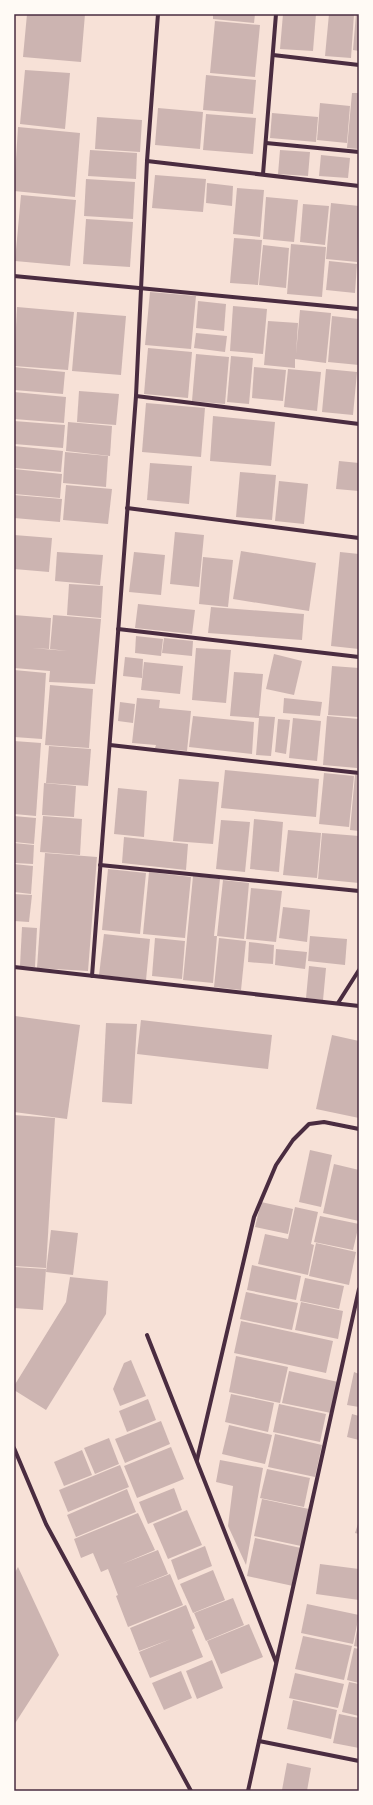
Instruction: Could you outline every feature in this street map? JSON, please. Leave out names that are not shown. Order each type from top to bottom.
[{"type":"street","points":[[92,976],[136,396],[147,161],[158,14]]},
{"type":"street","points":[[263,174],[276,14]]},
{"type":"street","points":[[273,55],[359,65]]},
{"type":"street","points":[[266,143],[359,152]]},
{"type":"street","points":[[147,161],[359,186]]},
{"type":"street","points":[[14,276],[359,309]]},
{"type":"street","points":[[136,396],[359,424]]},
{"type":"street","points":[[127,508],[359,538]]},
{"type":"street","points":[[118,629],[359,657]]},
{"type":"street","points":[[110,745],[359,773]]},
{"type":"street","points":[[100,865],[359,891]]},
{"type":"street","points":[[14,967],[359,1006]]},
{"type":"street","points":[[338,1004],[359,970]]},
{"type":"street","points":[[197,1460],[254,1217],[276,1165],[293,1140],[309,1124],[324,1122],[359,1129]]},
{"type":"street","points":[[248,1791],[359,1288]]},
{"type":"street","points":[[147,1335],[277,1662]]},
{"type":"street","points":[[14,1448],[46,1524],[191,1791]]},
{"type":"street","points":[[259,1741],[359,1761]]},
{"type":"building","points":[[27,14],[85,14],[81,62],[23,57]]},
{"type":"building","points":[[213,14],[255,14],[254,23],[213,19]]},
{"type":"building","points":[[283,14],[316,14],[313,51],[280,49]]},
{"type":"building","points":[[329,14],[354,14],[351,58],[325,56]]},
{"type":"building","points":[[356,14],[359,14],[359,51],[353,50]]},
{"type":"building","points":[[215,21],[260,25],[255,77],[210,73]]},
{"type":"building","points":[[25,70],[70,73],[65,129],[20,124]]},
{"type":"building","points":[[206,75],[256,80],[253,114],[203,110]]},
{"type":"building","points":[[352,93],[359,93],[359,149],[347,148]]},
{"type":"building","points":[[320,103],[350,106],[347,143],[317,140]]},
{"type":"building","points":[[158,108],[203,112],[200,149],[155,145]]},
{"type":"building","points":[[272,113],[318,117],[316,142],[270,138]]},
{"type":"building","points":[[206,114],[256,118],[253,154],[203,150]]},
{"type":"building","points":[[97,117],[142,120],[140,152],[95,149]]},
{"type":"building","points":[[18,127],[80,133],[75,197],[14,191]]},
{"type":"building","points":[[90,150],[137,153],[136,179],[88,176]]},
{"type":"building","points":[[280,150],[310,152],[308,176],[278,174]]},
{"type":"building","points":[[321,155],[350,158],[348,178],[319,176]]},
{"type":"building","points":[[155,175],[206,179],[203,212],[152,208]]},
{"type":"building","points":[[86,179],[135,182],[133,219],[84,216]]},
{"type":"building","points":[[207,183],[233,186],[232,206],[206,203]]},
{"type":"building","points":[[237,188],[264,190],[260,237],[233,234]]},
{"type":"building","points":[[21,195],[76,200],[70,266],[15,261]]},
{"type":"building","points":[[266,197],[298,200],[294,242],[263,239]]},
{"type":"building","points":[[331,203],[359,206],[357,262],[326,259]]},
{"type":"building","points":[[303,204],[329,206],[325,245],[300,242]]},
{"type":"building","points":[[86,219],[133,222],[130,267],[83,264]]},
{"type":"building","points":[[234,238],[262,240],[258,285],[230,283]]},
{"type":"building","points":[[291,244],[326,247],[322,297],[287,294]]},
{"type":"building","points":[[263,245],[289,248],[286,288],[259,285]]},
{"type":"building","points":[[329,261],[357,264],[355,293],[326,290]]},
{"type":"building","points":[[150,292],[196,296],[191,349],[145,345]]},
{"type":"building","points":[[198,301],[226,304],[224,331],[196,328]]},
{"type":"building","points":[[233,306],[267,309],[263,354],[230,351]]},
{"type":"building","points":[[17,307],[74,312],[68,370],[14,366]]},
{"type":"building","points":[[300,310],[331,313],[326,363],[295,359],[295,368],[264,365],[268,321],[298,323],[296,354]]},
{"type":"building","points":[[77,312],[126,316],[121,375],[72,371]]},
{"type":"building","points":[[332,316],[359,319],[359,365],[328,362]]},
{"type":"building","points":[[196,333],[227,336],[225,352],[194,348]]},
{"type":"building","points":[[148,348],[192,352],[188,398],[144,394]]},
{"type":"building","points":[[196,354],[229,357],[225,404],[192,401]]},
{"type":"building","points":[[231,356],[253,358],[249,404],[227,402]]},
{"type":"building","points":[[14,367],[65,372],[63,394],[14,390]]},
{"type":"building","points":[[254,367],[286,370],[283,401],[252,398]]},
{"type":"building","points":[[288,369],[321,372],[317,411],[284,407]]},
{"type":"building","points":[[326,369],[357,372],[353,415],[322,412]]},
{"type":"building","points":[[79,391],[119,394],[116,425],[77,422]]},
{"type":"building","points":[[14,392],[66,397],[64,423],[14,419]]},
{"type":"building","points":[[146,403],[205,408],[201,457],[142,452]]},
{"type":"building","points":[[213,416],[275,422],[271,466],[210,461]]},
{"type":"building","points":[[14,421],[65,425],[63,448],[14,444]]},
{"type":"building","points":[[68,422],[112,426],[110,456],[66,451]]},
{"type":"building","points":[[14,446],[63,451],[61,472],[14,468]]},
{"type":"building","points":[[65,452],[108,456],[106,487],[63,483]]},
{"type":"building","points":[[339,461],[359,463],[359,491],[336,489]]},
{"type":"building","points":[[150,463],[192,466],[189,504],[147,500]]},
{"type":"building","points":[[14,469],[62,474],[60,498],[14,494]]},
{"type":"building","points":[[240,472],[276,475],[272,520],[236,517]]},
{"type":"building","points":[[279,481],[308,484],[304,524],[275,521]]},
{"type":"building","points":[[66,485],[112,489],[108,524],[63,520]]},
{"type":"building","points":[[14,495],[62,499],[60,522],[14,518]]},
{"type":"building","points":[[175,532],[204,535],[199,587],[170,584]]},
{"type":"building","points":[[14,535],[52,538],[49,572],[14,569]]},
{"type":"building","points":[[241,551],[316,563],[309,611],[233,599]]},
{"type":"building","points":[[57,552],[103,555],[100,585],[55,581]]},
{"type":"building","points":[[134,552],[165,555],[161,595],[129,592]]},
{"type":"building","points":[[340,552],[359,554],[359,649],[331,646]]},
{"type":"building","points":[[203,557],[233,560],[228,607],[199,604]]},
{"type":"building","points":[[69,584],[103,586],[101,618],[67,615]]},
{"type":"building","points":[[138,604],[195,610],[192,634],[135,628]]},
{"type":"building","points":[[211,607],[304,614],[302,640],[208,633]]},
{"type":"building","points":[[14,615],[51,618],[49,649],[32,648],[67,651],[50,649],[53,615],[101,619],[95,684],[49,682],[50,671],[14,668]]},
{"type":"building","points":[[136,636],[163,639],[161,656],[135,653]]},
{"type":"building","points":[[164,638],[193,641],[192,656],[162,653]]},
{"type":"building","points":[[196,648],[231,650],[226,703],[192,700]]},
{"type":"building","points":[[274,654],[302,661],[294,695],[266,689]]},
{"type":"building","points":[[125,657],[143,659],[142,678],[123,676]]},
{"type":"building","points":[[144,662],[183,666],[180,694],[141,690]]},
{"type":"building","points":[[332,666],[359,668],[358,717],[328,715]]},
{"type":"building","points":[[14,670],[46,673],[42,739],[14,737]]},
{"type":"building","points":[[234,672],[263,674],[259,716],[275,717],[271,756],[256,755],[259,718],[230,716]]},
{"type":"building","points":[[50,685],[93,689],[89,748],[45,745]]},
{"type":"building","points":[[137,698],[160,700],[159,708],[191,711],[187,751],[155,748],[156,745],[132,743]]},
{"type":"building","points":[[284,698],[322,702],[320,716],[283,713]]},
{"type":"building","points":[[120,702],[135,704],[133,723],[118,721]]},
{"type":"building","points":[[193,716],[254,722],[252,754],[189,747]]},
{"type":"building","points":[[327,716],[359,719],[357,768],[323,765]]},
{"type":"building","points":[[293,718],[321,721],[317,761],[289,758]]},
{"type":"building","points":[[278,719],[290,720],[286,754],[275,752]]},
{"type":"building","points":[[14,741],[41,743],[36,816],[14,814]]},
{"type":"building","points":[[49,746],[91,749],[88,786],[46,783]]},
{"type":"building","points":[[225,770],[319,779],[316,817],[221,808]]},
{"type":"building","points":[[324,773],[354,776],[349,827],[319,824]]},
{"type":"building","points":[[355,775],[359,775],[359,831],[350,830]]},
{"type":"building","points":[[179,779],[219,782],[213,844],[173,841]]},
{"type":"building","points":[[44,783],[76,786],[74,817],[42,815]]},
{"type":"building","points":[[118,788],[147,791],[144,837],[114,834]]},
{"type":"building","points":[[14,816],[36,818],[34,844],[14,842]]},
{"type":"building","points":[[43,816],[82,819],[80,855],[40,852]]},
{"type":"building","points":[[254,819],[283,822],[279,872],[250,869]]},
{"type":"building","points":[[221,820],[250,822],[245,872],[216,869]]},
{"type":"building","points":[[288,830],[321,833],[317,878],[283,875]]},
{"type":"building","points":[[322,833],[359,836],[359,883],[318,879]]},
{"type":"building","points":[[124,837],[188,844],[186,870],[122,863]]},
{"type":"building","points":[[14,843],[34,845],[33,864],[14,863]]},
{"type":"building","points":[[45,853],[97,857],[88,971],[37,968]]},
{"type":"building","points":[[14,864],[33,866],[31,894],[14,892]]},
{"type":"building","points":[[108,869],[146,873],[140,934],[102,930]]},
{"type":"building","points":[[149,872],[191,877],[185,938],[143,934]]},
{"type":"building","points":[[193,876],[220,879],[214,936],[217,936],[213,983],[183,980]]},
{"type":"building","points":[[223,880],[249,883],[244,939],[217,936]]},
{"type":"building","points":[[251,888],[282,891],[276,942],[246,939]]},
{"type":"building","points":[[14,894],[32,895],[29,922],[14,921]]},
{"type":"building","points":[[283,907],[310,910],[307,942],[279,938]]},
{"type":"building","points":[[22,927],[37,928],[35,967],[20,966]]},
{"type":"building","points":[[104,934],[150,939],[146,980],[99,975]]},
{"type":"building","points":[[310,936],[347,939],[345,965],[308,961]]},
{"type":"building","points":[[155,938],[185,941],[182,979],[152,976]]},
{"type":"building","points":[[219,938],[246,941],[241,990],[214,987]]},
{"type":"building","points":[[249,942],[274,945],[273,964],[248,962]]},
{"type":"building","points":[[276,949],[307,952],[305,969],[275,965]]},
{"type":"building","points":[[309,966],[326,968],[323,1000],[306,998]]},
{"type":"building","points":[[15,1016],[80,1025],[67,1119],[14,1112]]},
{"type":"building","points":[[141,1020],[272,1035],[268,1069],[137,1054]]},
{"type":"building","points":[[106,1023],[137,1024],[132,1104],[102,1102]]},
{"type":"building","points":[[332,1035],[359,1041],[359,1118],[316,1109]]},
{"type":"building","points":[[14,1115],[55,1118],[46,1268],[14,1266]]},
{"type":"building","points":[[310,1150],[332,1155],[321,1207],[299,1202]]},
{"type":"building","points":[[334,1164],[359,1170],[359,1221],[323,1213]]},
{"type":"building","points":[[261,1202],[293,1209],[288,1234],[255,1227]]},
{"type":"building","points":[[295,1207],[318,1212],[311,1244],[314,1245],[308,1275],[258,1264],[265,1234],[288,1239]]},
{"type":"building","points":[[320,1216],[359,1224],[353,1250],[314,1242]]},
{"type":"building","points":[[51,1230],[78,1233],[73,1275],[46,1272]]},
{"type":"building","points":[[316,1243],[356,1252],[349,1285],[309,1276]]},
{"type":"building","points":[[252,1265],[301,1276],[296,1300],[247,1290]]},
{"type":"building","points":[[14,1267],[46,1269],[43,1310],[14,1308]]},
{"type":"building","points":[[70,1277],[108,1281],[106,1314],[46,1410],[14,1390],[14,1386],[66,1302]]},
{"type":"building","points":[[305,1278],[344,1286],[339,1309],[300,1301]]},
{"type":"building","points":[[246,1292],[298,1303],[292,1330],[240,1319]]},
{"type":"building","points":[[301,1302],[343,1311],[338,1339],[295,1330]]},
{"type":"building","points":[[241,1321],[333,1341],[326,1373],[234,1353]]},
{"type":"building","points":[[236,1356],[288,1367],[280,1403],[229,1392]]},
{"type":"building","points":[[131,1360],[146,1396],[120,1406],[113,1389],[124,1363]]},
{"type":"building","points":[[289,1371],[338,1382],[331,1413],[282,1403]]},
{"type":"building","points":[[354,1372],[359,1374],[359,1407],[347,1405]]},
{"type":"building","points":[[231,1394],[274,1403],[268,1432],[225,1422]]},
{"type":"building","points":[[148,1399],[156,1420],[127,1432],[119,1411]]},
{"type":"building","points":[[279,1404],[326,1414],[320,1442],[273,1432]]},
{"type":"building","points":[[352,1414],[359,1416],[359,1440],[347,1437]]},
{"type":"building","points":[[161,1421],[170,1444],[125,1463],[115,1439]]},
{"type":"building","points":[[229,1425],[272,1435],[265,1464],[222,1454]]},
{"type":"building","points":[[275,1434],[322,1445],[315,1477],[268,1467]]},
{"type":"building","points":[[109,1438],[119,1464],[95,1474],[84,1448]]},
{"type":"building","points":[[171,1447],[184,1479],[137,1498],[124,1466]]},
{"type":"building","points":[[82,1450],[92,1475],[64,1486],[54,1462]]},
{"type":"building","points":[[220,1460],[263,1468],[246,1565],[228,1526],[233,1486],[216,1482]]},
{"type":"building","points":[[120,1465],[129,1487],[68,1512],[59,1490]]},
{"type":"building","points":[[267,1469],[310,1478],[304,1507],[260,1498]]},
{"type":"building","points":[[174,1488],[182,1510],[148,1524],[139,1502]]},
{"type":"building","points":[[127,1489],[136,1512],[76,1537],[67,1515]]},
{"type":"building","points":[[262,1499],[309,1509],[301,1546],[254,1536]]},
{"type":"building","points":[[187,1510],[202,1545],[168,1559],[153,1524]]},
{"type":"building","points":[[138,1513],[155,1550],[122,1564],[158,1550],[168,1574],[134,1588],[170,1574],[183,1605],[128,1627],[116,1596],[118,1595],[108,1569],[101,1572],[93,1553],[81,1558],[74,1539]]},
{"type":"building","points":[[359,1521],[359,1534],[355,1533]]},
{"type":"building","points":[[255,1538],[301,1548],[293,1586],[247,1576]]},
{"type":"building","points":[[205,1546],[212,1566],[178,1580],[171,1560]]},
{"type":"building","points":[[320,1564],[359,1569],[359,1600],[316,1594]]},
{"type":"building","points":[[18,1567],[59,1655],[14,1725],[14,1574]]},
{"type":"building","points":[[213,1570],[225,1600],[193,1613],[180,1584]]},
{"type":"building","points":[[233,1598],[244,1625],[206,1641],[194,1613]]},
{"type":"building","points":[[307,1604],[359,1615],[353,1644],[301,1633]]},
{"type":"building","points":[[186,1605],[195,1628],[192,1630],[203,1657],[150,1678],[139,1652],[171,1639],[139,1651],[130,1628]]},
{"type":"building","points":[[249,1624],[263,1657],[221,1674],[207,1641]]},
{"type":"building","points":[[359,1624],[359,1647],[354,1646]]},
{"type":"building","points":[[303,1636],[352,1646],[344,1680],[295,1669]]},
{"type":"building","points":[[354,1648],[359,1649],[359,1683],[347,1680]]},
{"type":"building","points":[[212,1660],[223,1688],[197,1699],[186,1671]]},
{"type":"building","points":[[181,1671],[192,1698],[164,1710],[152,1683]]},
{"type":"building","points":[[295,1673],[344,1684],[338,1708],[289,1698]]},
{"type":"building","points":[[349,1682],[359,1684],[359,1716],[342,1712]]},
{"type":"building","points":[[293,1700],[337,1710],[331,1739],[287,1729]]},
{"type":"building","points":[[339,1714],[359,1718],[359,1748],[333,1743]]},
{"type":"building","points":[[287,1763],[311,1768],[307,1791],[282,1790]]}]
